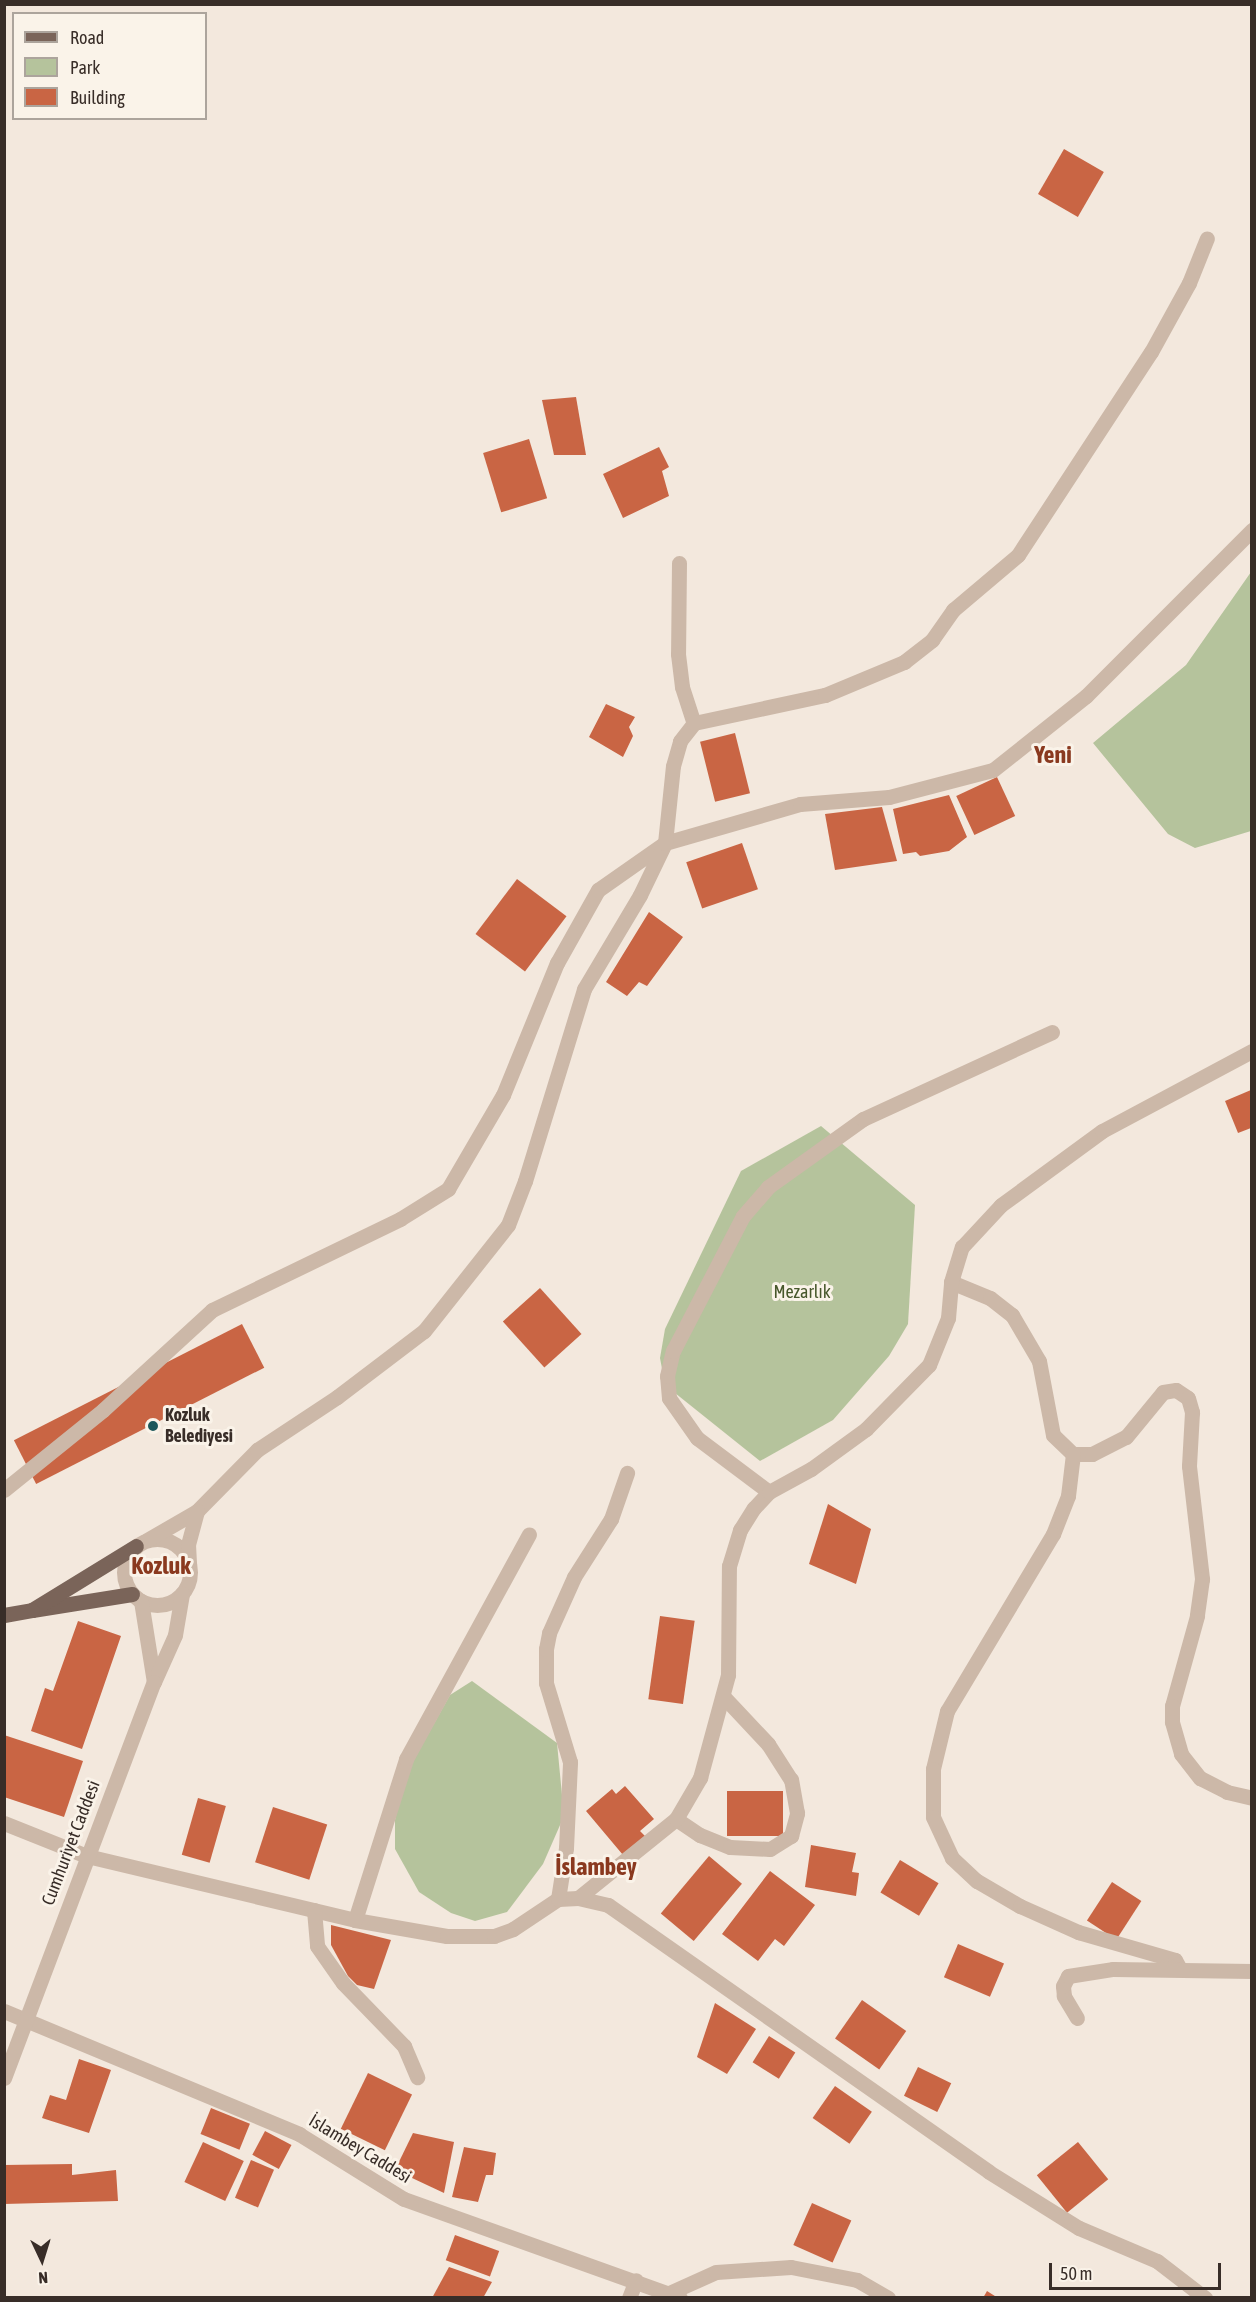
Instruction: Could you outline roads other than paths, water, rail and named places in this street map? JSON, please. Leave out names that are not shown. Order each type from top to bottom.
[{"type":"main road","points":[[32,1610],[141,1544]]},
{"type":"main road","points":[[4,1615],[137,1598]]},
{"type":"street","points":[[154,1682],[137,1598],[124,1575],[125,1564],[141,1544],[197,1511],[257,1450],[424,1331],[508,1224],[525,1181],[584,988],[640,895],[666,843],[673,766],[680,741],[694,723],[825,694],[904,663],[932,640],[952,610],[1018,555],[1151,352],[1189,283],[1208,238]]},
{"type":"street","points":[[4,1490],[103,1410],[212,1310],[400,1219],[448,1189],[503,1095],[557,963],[598,890],[666,843],[800,804],[889,797],[993,770],[1086,696],[1251,530]]},
{"type":"street","points":[[679,563],[678,654],[682,687],[694,723]]},
{"type":"street","points":[[769,1492],[697,1438],[674,1410],[668,1387],[673,1351],[743,1216],[768,1187],[863,1119],[1052,1032]]},
{"type":"street","points":[[578,1898],[676,1819],[700,1778],[729,1675],[729,1566],[741,1530],[769,1492],[811,1468],[866,1429],[929,1365],[948,1318],[951,1282],[962,1247],[1000,1205],[1102,1131],[1251,1052]]},
{"type":"street","points":[[951,1282],[990,1298],[1012,1315],[1039,1361],[1053,1435],[1073,1454],[1092,1454],[1126,1437],[1162,1392],[1176,1390],[1188,1398],[1192,1412],[1188,1437],[1192,1495],[1202,1579],[1197,1616],[1172,1706],[1172,1722],[1181,1754],[1200,1778],[1227,1792],[1251,1798]]},
{"type":"street","points":[[1073,1454],[1068,1496],[1053,1534],[947,1711],[933,1769],[933,1817],[952,1858],[977,1881],[1020,1906],[1078,1932],[1175,1960],[1180,1969]]},
{"type":"street","points":[[558,1899],[566,1848],[570,1762],[550,1699],[546,1649],[549,1633],[574,1577],[611,1519],[627,1473]]},
{"type":"street","points":[[137,1598],[162,1605],[182,1594],[188,1585],[188,1544],[197,1511]]},
{"type":"street","points":[[356,1920],[406,1759],[529,1534]]},
{"type":"street","points":[[141,1544],[156,1539],[176,1545],[189,1563]]},
{"type":"street","name":"Cumhuriyet Caddesi","points":[[4,2078],[154,1682],[175,1635],[182,1594]]},
{"type":"street","points":[[676,1819],[700,1835],[730,1847],[770,1849],[791,1836],[797,1813],[791,1780],[768,1744],[723,1696]]},
{"type":"street","points":[[4,1823],[87,1856],[356,1920],[481,1939],[513,1929],[558,1899],[578,1898],[608,1905],[989,2172],[1079,2228],[1158,2261],[1206,2298]]},
{"type":"street","points":[[314,1910],[317,1946],[343,1983],[404,2046],[417,2077]]},
{"type":"street","points":[[1077,2019],[1064,1996],[1063,1986],[1068,1976],[1113,1969],[1251,1971]]},
{"type":"street","name":"İslambey Caddesi","points":[[4,2011],[299,2134],[404,2199],[674,2295]]},
{"type":"street","points":[[674,2295],[716,2272],[791,2267],[857,2280],[888,2298]]},
{"type":"street","points":[[629,2298],[636,2280]]},
{"type":"place","name":"Kozluk Belediyesi","points":[[153,1426]]},
{"type":"district","name":"Yeni","points":[[1053,755]]},
{"type":"district","name":"Kozluk","points":[[161,1566]]},
{"type":"district","name":"İslambey","points":[[596,1867]]},
{"type":"park label","name":"Mezarlık","points":[[802,1292]]}]
